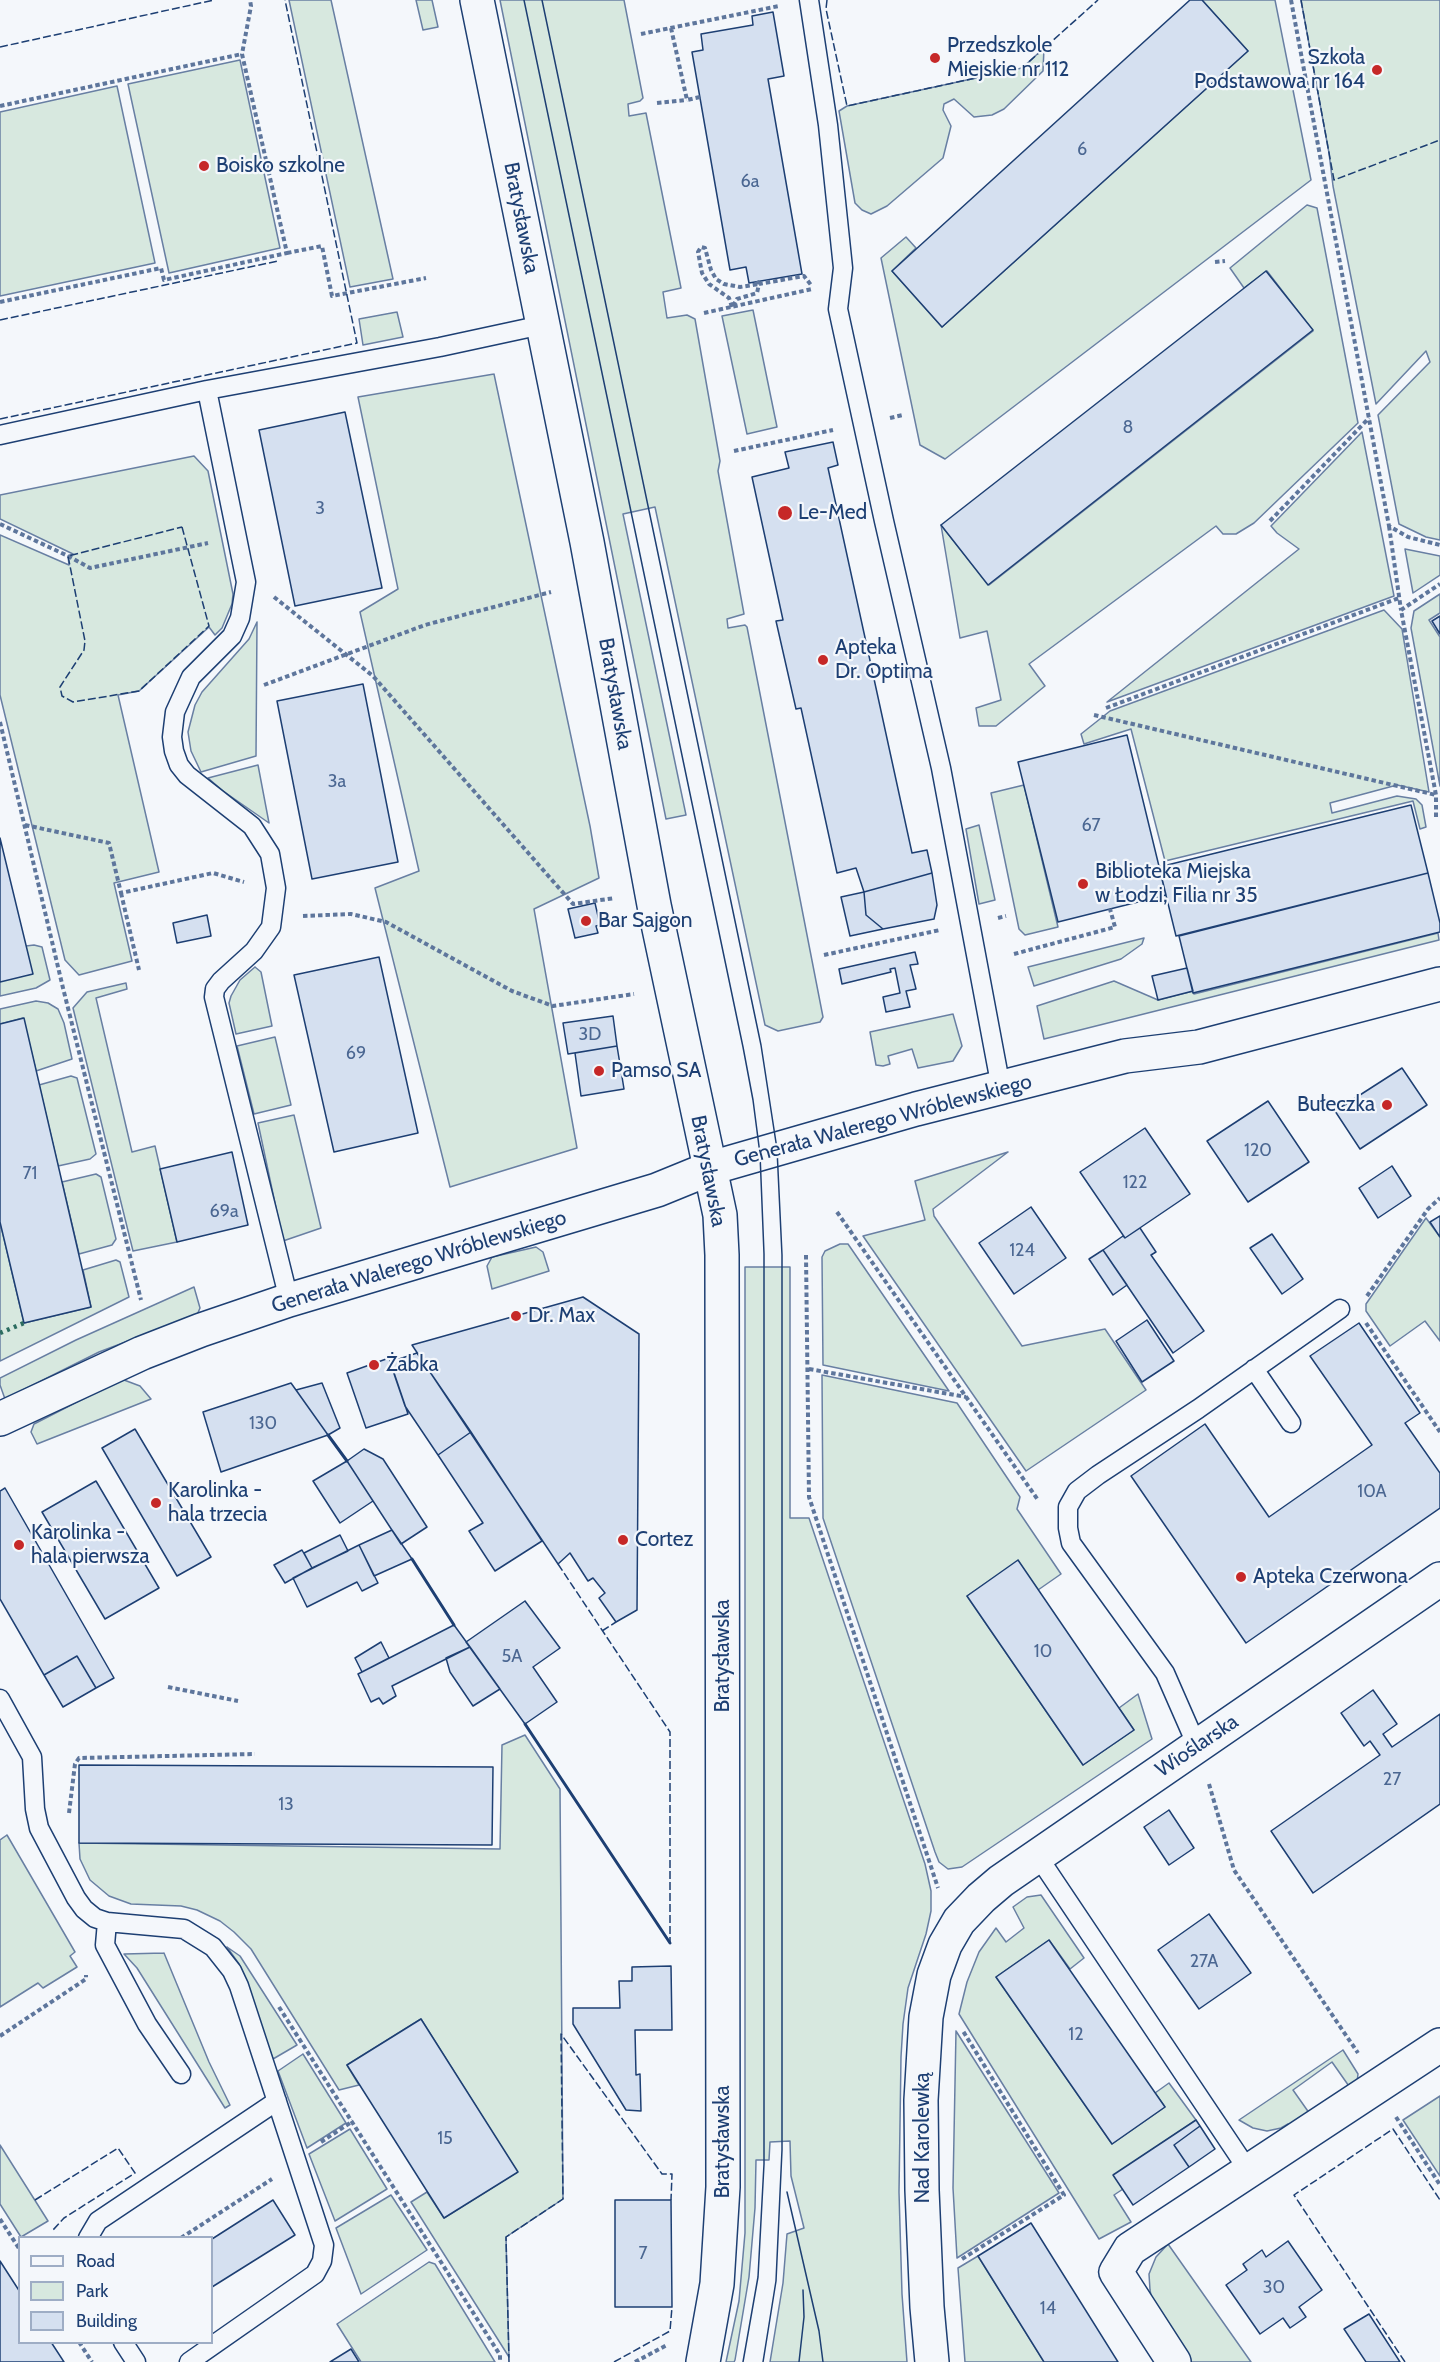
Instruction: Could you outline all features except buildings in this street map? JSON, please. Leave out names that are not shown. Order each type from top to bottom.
[{"type":"street","name":"Bratysławska","points":[[477,0],[587,542],[656,917],[720,1215],[722,1255],[723,2187],[717,2284],[703,2362]]},
{"type":"street","name":"Generała Walerego Wróblewskiego","points":[[0,1419],[142,1353],[289,1300],[657,1190],[711,1168],[916,1109],[1125,1056],[1199,1047],[1440,984]]},
{"type":"street","name":"Wioślarska","points":[[950,1909],[1001,1881],[1440,1579]]},
{"type":"street","name":"Nad Karolewką","points":[[933,2362],[927,2307],[921,2100],[926,2017],[934,1975],[945,1945],[950,1909]]},
{"type":"street","points":[[1174,2362],[1116,2272],[1130,2249],[1440,2045]]},
{"type":"lane","points":[[809,0],[828,125],[843,268],[838,309],[940,768],[1001,1088]]},
{"type":"lane","points":[[0,435],[207,390],[440,347],[542,325]]},
{"type":"lane","points":[[207,390],[246,582],[240,618],[232,636],[201,665],[184,689],[173,725],[174,752],[179,765],[200,786],[252,826],[270,854],[276,891],[271,927],[254,951],[221,981],[215,989],[214,997],[289,1300]]},
{"type":"lane","points":[[1197,1746],[1165,1673],[1071,1543],[1068,1507],[1077,1491],[1098,1475],[1254,1369],[1348,1310]]},
{"type":"lane","points":[[1254,1369],[1291,1423]]},
{"type":"lane","points":[[0,1699],[32,1757],[35,1809],[42,1835],[75,1898],[84,1909],[95,1918],[106,1922],[184,1929],[213,1947],[232,1971],[239,1986],[324,2245],[322,2261],[315,2274],[189,2362]]},
{"type":"lane","points":[[1037,1855],[1248,2170]]},
{"type":"lane","points":[[106,1922],[105,1945],[147,2024],[181,2074]]},
{"type":"lane","points":[[89,2236],[98,2221],[277,2101]]},
{"type":"lane","points":[[124,2344],[136,2362]]},
{"type":"path","points":[[250,0],[251,6],[242,54],[287,253]]},
{"type":"path","points":[[1291,0],[1389,526],[1401,610],[1436,795],[1436,817]]},
{"type":"path","points":[[641,34],[784,5]]},
{"type":"path","points":[[671,28],[687,100]]},
{"type":"path","points":[[0,106],[242,54]]},
{"type":"path","points":[[657,103],[700,97]]},
{"type":"path","points":[[0,302],[161,268],[164,280],[322,246],[332,296],[426,278]]},
{"type":"path","points":[[732,307],[729,298],[709,284],[702,273],[698,252],[701,248],[705,248],[716,279],[724,284],[740,287],[804,276]]},
{"type":"path","points":[[1215,262],[1225,261]]},
{"type":"path","points":[[704,313],[841,282]]},
{"type":"path","points":[[732,307],[737,299],[757,293],[758,283]]},
{"type":"path","points":[[734,451],[903,415]]},
{"type":"path","points":[[1270,521],[1369,418]]},
{"type":"path","points":[[0,524],[90,568],[236,536]]},
{"type":"path","points":[[1389,526],[1408,537],[1440,545]]},
{"type":"path","points":[[1401,610],[1440,584]]},
{"type":"path","points":[[264,685],[425,625],[551,592]]},
{"type":"path","points":[[273,596],[373,676],[573,904],[615,897]]},
{"type":"path","points":[[1106,708],[1400,598]]},
{"type":"path","points":[[1095,715],[1436,795]]},
{"type":"path","points":[[0,722],[141,1300]]},
{"type":"path","points":[[25,825],[109,843],[139,970]]},
{"type":"path","points":[[121,892],[213,873],[276,891]]},
{"type":"path","points":[[1014,954],[1115,927],[1110,909]]},
{"type":"path","points":[[297,916],[351,914],[386,922],[512,991],[554,1006],[634,994]]},
{"type":"path","points":[[824,956],[1006,916]]},
{"type":"path","points":[[1440,1198],[1428,1209],[1348,1310],[1440,1432]]},
{"type":"path","points":[[837,1212],[1039,1502],[1068,1507]]},
{"type":"path","points":[[806,1254],[809,1497],[932,1863],[950,1909]]},
{"type":"path","points":[[809,1369],[967,1397]]},
{"type":"path","points":[[168,1688],[238,1701]]},
{"type":"path","points":[[1208,1783],[1234,1870],[1364,2063]]},
{"type":"path","points":[[0,2036],[86,1979],[85,1971]]},
{"type":"path","points":[[958,2023],[1064,2195],[960,2261]]},
{"type":"path","points":[[1393,2111],[1440,2185]]},
{"type":"path","points":[[184,2236],[288,2168],[296,2158],[353,2121]]},
{"type":"path","points":[[0,2219],[18,2247]]},
{"type":"path","points":[[635,2362],[669,2343]]},
{"type":"path","points":[[80,2344],[92,2362]]},
{"type":"green space","points":[[289,0],[331,0],[393,279],[350,287]]},
{"type":"green space","points":[[416,0],[432,0],[438,27],[423,30]]},
{"type":"green space","points":[[500,0],[624,0],[643,98],[628,104],[629,116],[646,113],[681,288],[663,292],[667,318],[687,315],[695,319],[720,461],[718,471],[744,614],[727,619],[728,628],[745,625],[747,627],[823,1017],[820,1022],[778,1031],[765,1025],[655,507],[623,514],[686,815],[666,819]]},
{"type":"green space","points":[[1202,0],[1275,0],[1311,180],[945,459],[920,445],[881,258],[906,237],[916,248],[892,271],[942,327],[1248,51]]},
{"type":"green space","points":[[1301,0],[1440,0],[1440,540],[1426,537],[1399,524],[1378,415],[1430,362],[1426,351],[1376,404],[1333,186]]},
{"type":"green space","points":[[1044,48],[1043,71],[1004,109],[992,115],[974,117],[954,99],[944,104],[943,110],[951,126],[943,158],[887,206],[871,214],[862,210],[855,203],[839,111],[847,106],[1022,68]]},
{"type":"green space","name":"Boisko szkolne","points":[[240,60],[280,248],[169,273],[128,84]]},
{"type":"green space","points":[[117,86],[155,263],[0,296],[0,112]]},
{"type":"green space","points":[[1307,205],[1317,208],[1358,423],[1254,523],[1236,534],[1223,534],[1216,526],[1029,664],[1045,686],[996,726],[979,726],[976,708],[1001,700],[987,631],[960,638],[941,525],[989,585],[1313,331],[1267,271],[1244,288],[1230,268]]},
{"type":"green space","points":[[753,310],[777,427],[747,434],[722,316]]},
{"type":"green space","points":[[397,312],[403,337],[363,345],[359,319]]},
{"type":"green space","points":[[494,374],[599,878],[534,909],[577,1148],[450,1187],[375,888],[419,871],[360,612],[398,589],[358,397]]},
{"type":"green space","points":[[1362,432],[1394,596],[1107,702],[1299,549],[1271,526]]},
{"type":"green space","points":[[194,456],[208,471],[233,594],[232,604],[222,628],[215,635],[209,627],[139,691],[118,695],[159,872],[114,883],[132,961],[79,975],[65,960],[0,695],[0,535],[69,565],[68,556],[73,554],[0,519],[0,495]]},
{"type":"green space","points":[[1405,549],[1440,556],[1440,575],[1413,593]]},
{"type":"green space","points":[[1440,594],[1440,613],[1429,620],[1440,637],[1440,786],[1411,628],[1414,611]]},
{"type":"green space","points":[[1384,610],[1402,629],[1429,792],[1397,785],[1330,803],[1332,813],[1397,796],[1416,799],[1422,805],[1426,827],[1420,829],[1413,801],[1165,861],[1131,729],[1084,744],[1081,734],[1110,711]]},
{"type":"green space","points":[[257,622],[256,756],[201,772],[191,751],[188,732],[195,705],[202,692],[249,639]]},
{"type":"green space","points":[[258,765],[269,823],[208,778]]},
{"type":"green space","points":[[1024,785],[1058,927],[1025,935],[1019,929],[991,793]]},
{"type":"green space","points":[[979,825],[995,900],[979,904],[966,829]]},
{"type":"green space","points":[[1438,933],[1439,940],[1044,1039],[1037,1006],[1114,981],[1158,1000],[1193,991],[1194,994]]},
{"type":"green space","points":[[1144,938],[1142,944],[1121,959],[1034,986],[1028,967]]},
{"type":"green space","points":[[26,946],[42,947],[50,980],[36,988],[0,996],[0,982]]},
{"type":"green space","points":[[255,967],[261,972],[272,1026],[236,1034],[229,1003],[240,980]]},
{"type":"green space","points":[[126,983],[127,989],[96,998],[132,1152],[155,1146],[177,1242],[133,1251],[73,1008],[87,992]]},
{"type":"green space","points":[[36,1001],[48,1003],[58,1009],[64,1023],[72,1059],[36,1071],[23,1018],[0,1024],[0,1009]]},
{"type":"green space","points":[[953,1014],[962,1046],[953,1061],[918,1068],[912,1049],[888,1056],[890,1064],[876,1065],[870,1032]]},
{"type":"green space","points":[[275,1037],[291,1105],[254,1114],[237,1046]]},
{"type":"green space","points":[[71,1076],[77,1078],[96,1154],[90,1159],[58,1166],[39,1085]]},
{"type":"green space","points":[[294,1115],[321,1228],[283,1241],[258,1123]]},
{"type":"green space","points":[[1008,1152],[933,1209],[934,1216],[1022,1346],[1105,1329],[1146,1390],[1026,1471],[863,1236],[925,1220],[915,1181]]},
{"type":"green space","points":[[96,1174],[101,1177],[116,1239],[112,1245],[79,1254],[62,1182]]},
{"type":"green space","points":[[1426,1218],[1440,1237],[1440,1341],[1425,1321],[1390,1346],[1366,1311],[1366,1304]]},
{"type":"green space","points":[[0,1222],[24,1323],[91,1307],[83,1270],[116,1260],[120,1262],[129,1297],[0,1361]]},
{"type":"green space","points":[[840,1244],[848,1244],[949,1391],[823,1365],[822,1257],[825,1251]]},
{"type":"green space","points":[[536,1247],[543,1252],[549,1271],[492,1289],[487,1266],[492,1257]]},
{"type":"green space","points":[[745,1267],[790,1267],[790,1518],[809,1518],[925,1864],[931,1891],[931,1911],[926,1934],[908,1988],[901,2057],[899,2192],[907,2362],[770,2362],[783,2283],[787,2234],[804,2228],[791,2176],[790,2141],[770,2142],[769,2160],[756,2160],[755,2208],[749,2277],[735,2360],[726,2362],[739,2301],[745,2233]]},
{"type":"green space","points":[[194,1287],[200,1308],[197,1315],[99,1352],[5,1399],[0,1378],[76,1340]]},
{"type":"green space","points":[[822,1375],[957,1403],[1020,1497],[1017,1509],[1061,1574],[1038,1590],[1018,1561],[967,1596],[1083,1765],[1134,1730],[1119,1708],[1138,1694],[1152,1739],[962,1867],[948,1869],[939,1862],[935,1852],[823,1518]]},
{"type":"green space","points":[[124,1380],[140,1386],[151,1399],[37,1444],[31,1432],[34,1424]]},
{"type":"green space","points":[[525,1735],[560,1789],[563,2199],[506,2237],[509,2357],[411,2202],[427,2192],[444,2218],[517,2172],[421,2019],[347,2065],[359,2085],[339,2090],[251,1949],[234,1932],[220,1921],[197,1910],[181,1906],[131,1904],[109,1896],[90,1880],[80,1859],[79,1843],[500,1849],[502,1745]]},
{"type":"green space","points":[[7,1835],[75,1952],[70,1956],[77,1967],[43,1988],[38,1983],[0,2007],[0,1840]]},
{"type":"green space","points":[[1041,1895],[1084,1958],[1070,1969],[1049,1940],[996,1977],[1112,2144],[1165,2107],[1155,2093],[1169,2083],[1196,2120],[1114,2175],[1123,2189],[1114,2195],[1131,2222],[1099,2239],[959,2014],[967,1982],[979,1952],[996,1928],[1006,1942],[1024,1928],[1013,1907],[1027,1897]]},
{"type":"green space","points":[[227,1947],[240,1956],[297,2045],[273,2059],[239,1964]]},
{"type":"green space","points":[[164,1953],[209,2062],[230,2105],[225,2108],[137,1968],[124,1954]]},
{"type":"green space","points":[[956,2031],[1059,2193],[957,2258],[953,2188]]},
{"type":"green space","points":[[1343,2050],[1358,2074],[1357,2082],[1351,2089],[1332,2062],[1293,2090],[1312,2117],[1294,2130],[1288,2124],[1267,2131],[1253,2128],[1239,2120]]},
{"type":"green space","points":[[303,2054],[346,2123],[307,2148],[278,2071]]},
{"type":"green space","points":[[1440,2096],[1440,2176],[1403,2120]]},
{"type":"green space","points":[[350,2129],[387,2189],[335,2221],[309,2154]]},
{"type":"green space","points":[[0,2145],[48,2221],[20,2236],[0,2204]]},
{"type":"green space","points":[[391,2195],[427,2250],[361,2294],[336,2228]]},
{"type":"green space","points":[[1168,2244],[1251,2362],[1190,2362],[1152,2301],[1149,2274],[1156,2257]]},
{"type":"green space","points":[[978,2256],[1044,2362],[965,2362],[958,2268]]},
{"type":"green space","points":[[429,2262],[435,2264],[495,2362],[361,2362],[337,2324]]},
{"type":"tram line","points":[[524,0],[743,1047],[760,1154],[764,1254],[764,2164],[758,2277],[743,2362]]},
{"type":"tram line","points":[[542,0],[761,1045],[777,1149],[782,1255],[782,2150],[776,2281],[763,2362]]},
{"type":"tram line","points":[[787,2192],[819,2331],[823,2362]]},
{"type":"tram line","points":[[799,2362],[804,2317],[803,2290]]},
{"type":"hedge","points":[[0,1333],[24,1323]]},
{"type":"fence","points":[[0,47],[214,0]]},
{"type":"fence","points":[[0,419],[357,343],[285,0]]},
{"type":"fence","points":[[827,0],[826,9],[847,106],[1022,68],[1098,0]]},
{"type":"fence","points":[[1301,0],[1334,180],[1440,140]]},
{"type":"fence","points":[[0,320],[278,261]]},
{"type":"fence","points":[[182,527],[209,626],[139,691],[73,702],[62,696],[60,687],[84,650],[85,641],[68,556],[182,527]]},
{"type":"fence","points":[[558,1564],[670,1732],[670,1943]]},
{"type":"fence","points":[[602,1631],[616,1622]]},
{"type":"fence","points":[[509,2362],[506,2237],[563,2199],[561,2034],[662,2174],[672,2174],[671,2200]]},
{"type":"fence","points":[[1405,2362],[1294,2195],[1393,2129],[1440,2200]]},
{"type":"fence","points":[[35,2200],[118,2148],[135,2173],[64,2218],[53,2230]]},
{"type":"fence","points":[[614,2362],[670,2331],[672,2307]]},
{"type":"wall","points":[[328,1435],[347,1461]]},
{"type":"wall","points":[[412,1559],[454,1625]]},
{"type":"wall","points":[[525,1724],[670,1943]]},
{"type":"place","name":"Przedszkole Miejskie nr 112","points":[[935,58]]},
{"type":"place","name":"Szkoła Podstawowa nr 164","points":[[1377,70]]},
{"type":"place","name":"Boisko szkolne","points":[[204,166]]},
{"type":"place","name":"Le-Med","points":[[785,513]]},
{"type":"place","name":"Apteka Dr. Optima","points":[[823,660]]},
{"type":"place","name":"Biblioteka Miejska w Łodzi, Filia nr 35","points":[[1083,884]]},
{"type":"place","name":"Bar Sajgon","points":[[586,921]]},
{"type":"place","name":"Pamso SA","points":[[599,1071]]},
{"type":"place","name":"Bułeczka","points":[[1387,1105]]},
{"type":"place","name":"Dr. Max","points":[[516,1316]]},
{"type":"place","name":"Żabka","points":[[374,1365]]},
{"type":"place","name":"Karolinka - hala trzecia","points":[[156,1503]]},
{"type":"place","name":"Cortez","points":[[623,1540]]},
{"type":"place","name":"Karolinka - hala pierwsza","points":[[19,1545]]},
{"type":"place","name":"Apteka Czerwona","points":[[1241,1577]]}]
